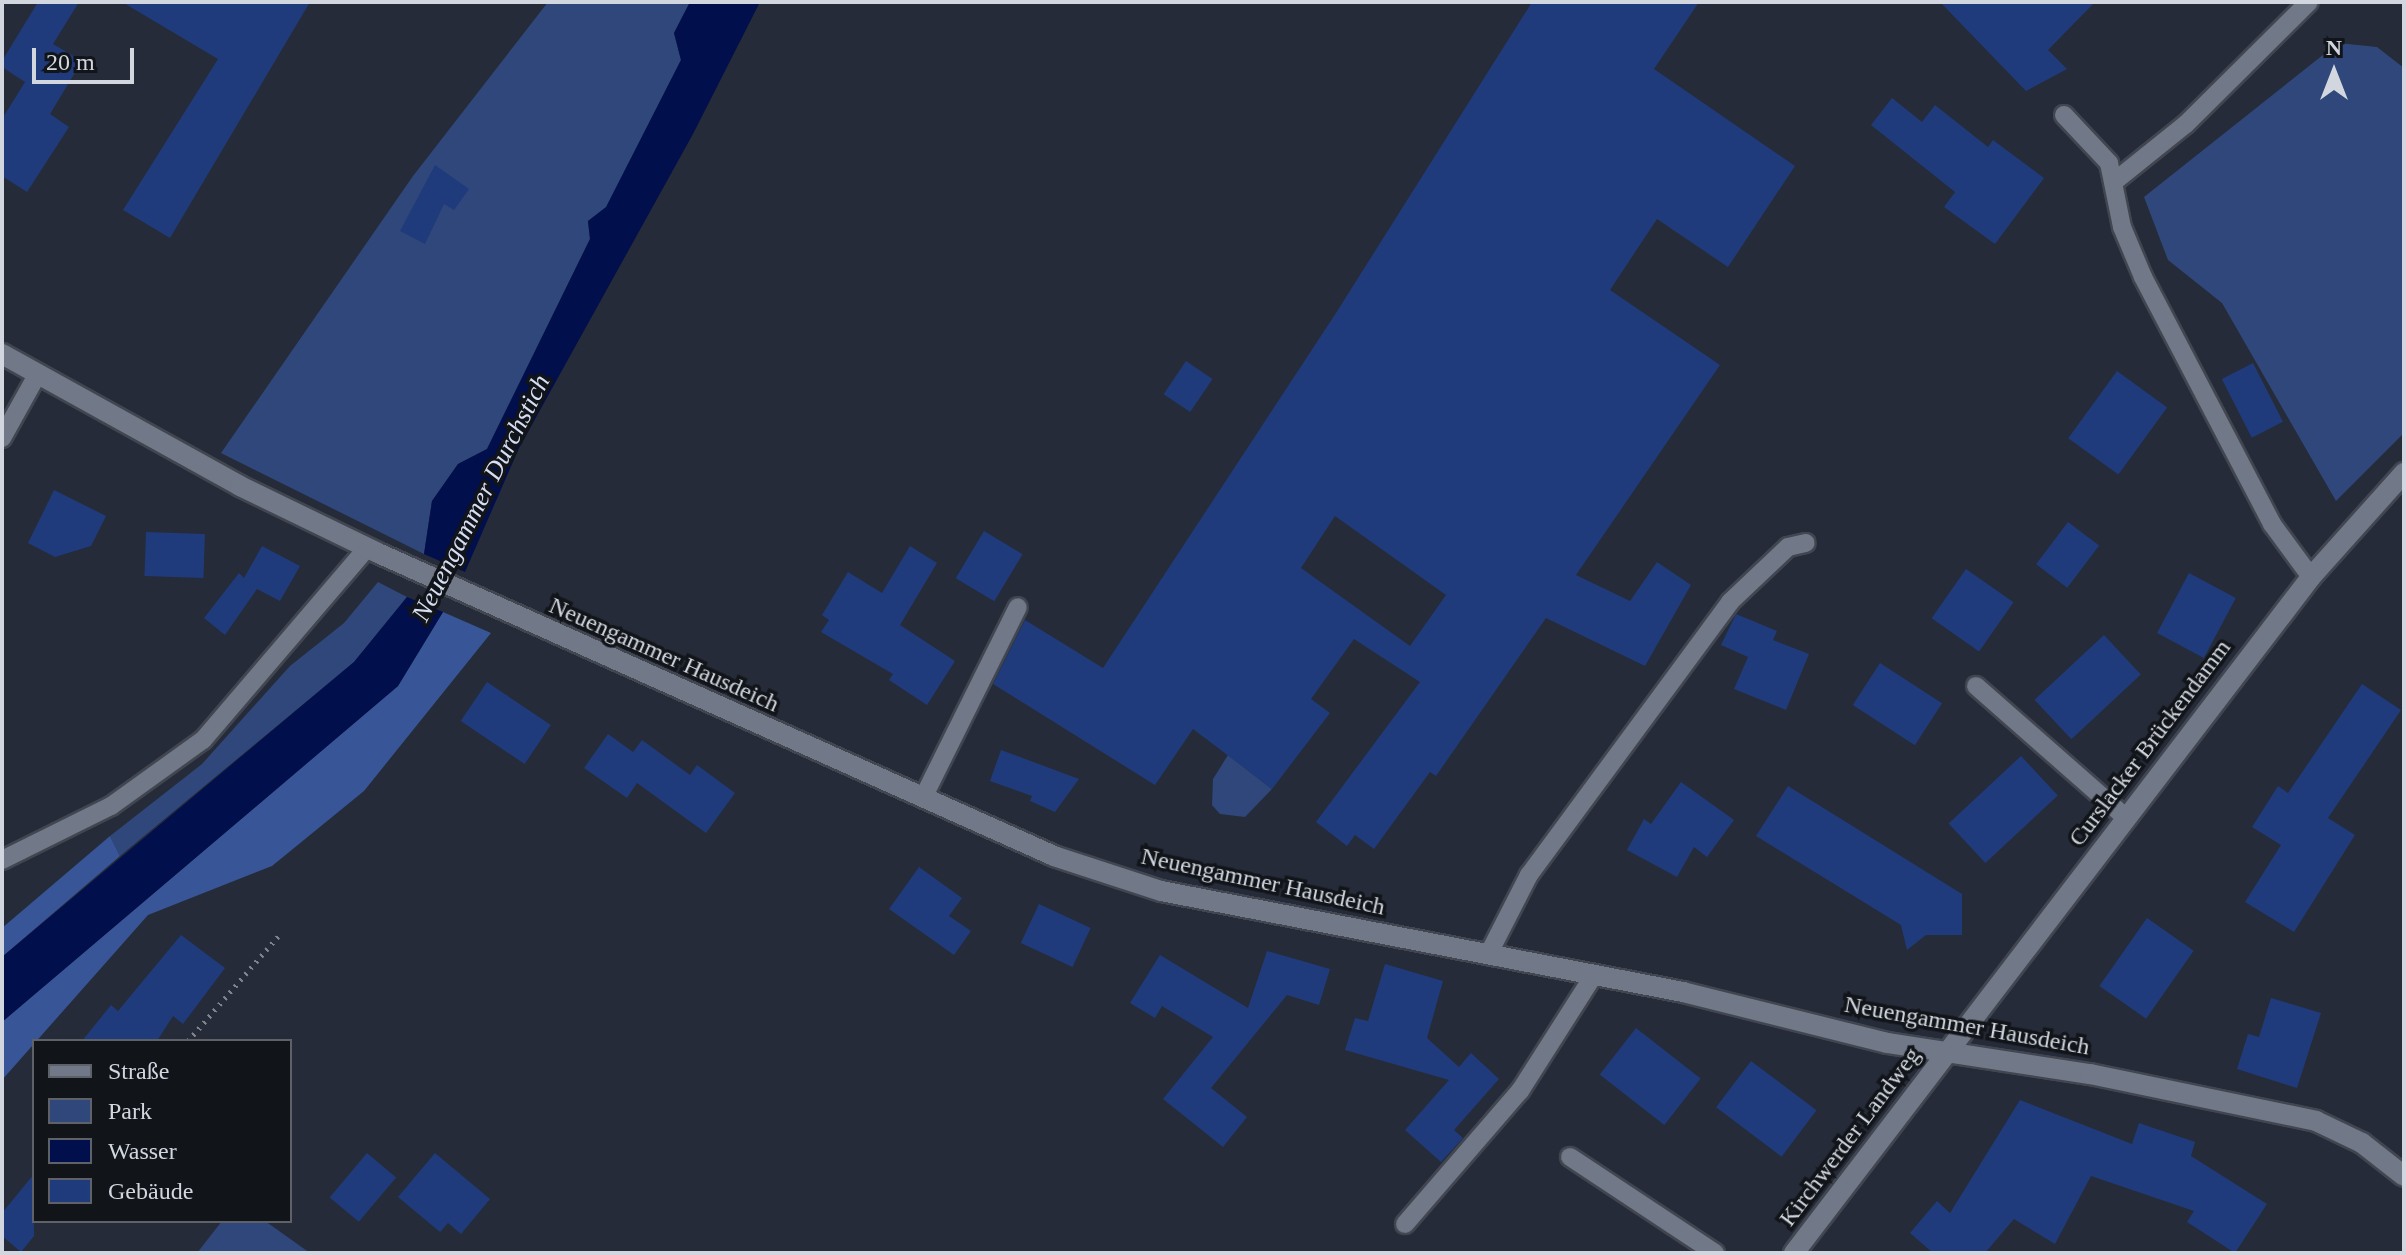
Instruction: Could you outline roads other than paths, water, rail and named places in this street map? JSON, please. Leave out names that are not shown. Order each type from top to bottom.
[{"type":"street","name":"Neuengammer Hausdeich","points":[[2,354],[367,548],[1054,856],[1161,891],[1594,975],[1887,1043],[2090,1074],[2316,1121],[2362,1143],[2404,1176]]},
{"type":"street","name":"Curslacker Brückendamm","points":[[1947,1052],[2311,577],[2404,473]]},
{"type":"street","name":"Kirchwerder Landweg","points":[[1794,1253],[1947,1052]]},
{"type":"lane","points":[[2115,181],[2186,124],[2309,2]]},
{"type":"lane","points":[[2064,115],[2109,163],[2122,227],[2143,277],[2272,524],[2311,577]]},
{"type":"lane","points":[[2,438],[37,375]]},
{"type":"lane","points":[[1488,955],[1529,875],[1730,602],[1788,547],[1806,543]]},
{"type":"lane","points":[[2,860],[111,806],[203,740],[367,548]]},
{"type":"lane","points":[[923,798],[1018,607]]},
{"type":"lane","points":[[1976,686],[2125,817]]},
{"type":"lane","points":[[1405,1224],[1520,1091],[1594,975]]},
{"type":"lane","points":[[1570,1157],[1715,1253]]},
{"type":"water","points":[[690,2],[760,2],[693,134],[519,448],[465,572],[424,554],[432,501],[458,464],[487,449],[590,239],[588,221],[606,207],[681,60],[674,33]]},
{"type":"water","points":[[407,597],[443,612],[398,686],[2,1022],[2,957],[354,662]]},
{"type":"waterway","name":"Neuengammer Durchstich","points":[[424,615],[454,554]]}]
